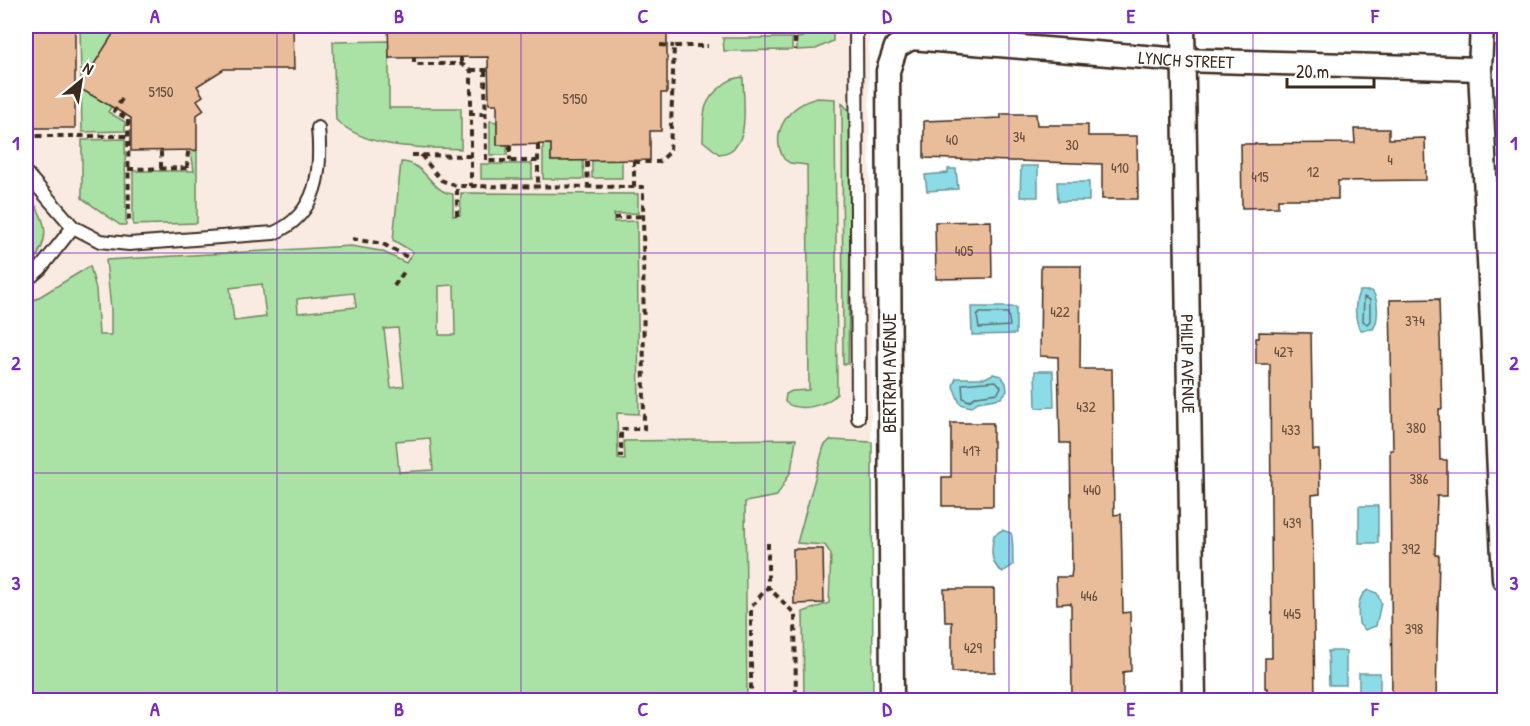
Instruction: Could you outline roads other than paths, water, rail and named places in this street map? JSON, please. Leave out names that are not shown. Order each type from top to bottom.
[{"type":"street","name":"PHILIP AVENUE","points":[[1183,26],[1194,700]]},
{"type":"street","points":[[1482,26],[1480,69],[1500,379],[1504,579]]},
{"type":"street","name":"LYNCH STREET","points":[[896,46],[911,38],[1182,60],[1480,69]]},
{"type":"street","name":"BERTRAM AVENUE","points":[[892,700],[888,71],[896,46]]},
{"type":"lane","name":"BERTRAM AVENUE","points":[[856,26],[858,418]]},
{"type":"lane","points":[[26,173],[73,227],[100,241],[129,244],[274,232],[289,226],[308,203],[320,174],[318,128]]},
{"type":"lane","points":[[26,281],[40,269],[73,227]]},
{"type":"water","points":[[1021,166],[1038,166],[1038,197],[1020,197]]},
{"type":"water","points":[[948,169],[956,169],[958,189],[927,191],[925,175],[948,173]]},
{"type":"water","points":[[1057,182],[1089,182],[1089,201],[1058,201]]},
{"type":"water","points":[[1360,291],[1372,291],[1376,299],[1377,316],[1373,329],[1361,330],[1357,322],[1356,305]]},
{"type":"water","points":[[971,307],[1016,307],[1016,334],[972,335]]},
{"type":"water","points":[[1035,371],[1053,371],[1054,407],[1036,408]]},
{"type":"water","points":[[993,374],[1001,376],[1006,383],[1007,391],[1001,398],[978,402],[971,407],[960,404],[953,386],[956,378],[985,378]]},
{"type":"water","points":[[1359,506],[1378,506],[1378,543],[1359,543]]},
{"type":"water","points":[[1002,530],[1011,533],[1013,553],[1013,565],[1003,572],[995,565],[992,551],[994,535]]},
{"type":"water","points":[[1368,590],[1377,593],[1381,603],[1376,626],[1365,630],[1359,624],[1358,610],[1361,597]]},
{"type":"water","points":[[1328,651],[1346,651],[1346,685],[1329,685]]},
{"type":"water","points":[[1359,673],[1380,673],[1380,700],[1359,700]]}]
